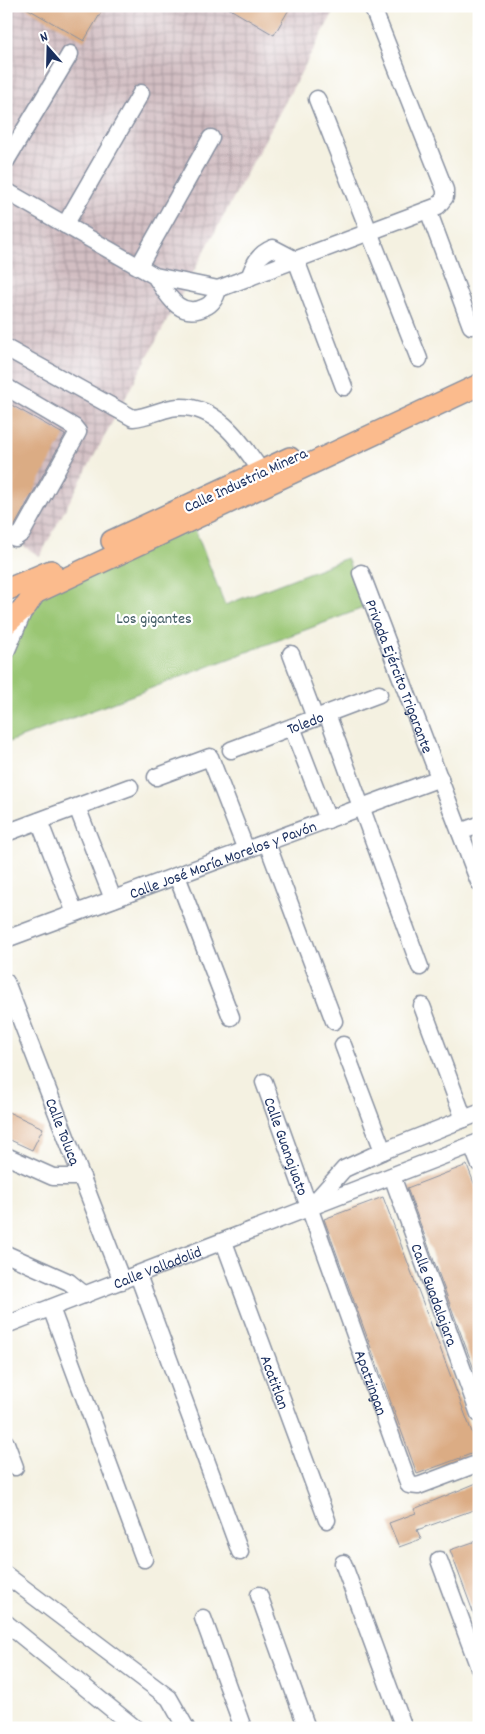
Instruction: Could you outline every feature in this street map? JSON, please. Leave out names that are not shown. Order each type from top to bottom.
[{"type":"main road","name":"Calle Industria Minera","points":[[14,587],[479,370]]},
{"type":"main road","name":"Calle Industria Minera","points":[[7,625],[26,606],[35,593],[479,385]]},
{"type":"street","points":[[6,191],[155,276],[218,290],[428,210],[443,202],[445,190],[372,6]]},
{"type":"street","points":[[6,161],[70,54]]},
{"type":"street","points":[[65,225],[140,93]]},
{"type":"street","points":[[317,99],[419,359]]},
{"type":"street","points":[[139,266],[212,138]]},
{"type":"street","points":[[428,210],[471,326]]},
{"type":"street","points":[[296,260],[344,387]]},
{"type":"street","points":[[155,276],[174,304],[188,312],[198,311],[207,306],[217,296],[218,290]]},
{"type":"street","points":[[6,348],[130,417],[138,418],[181,407],[205,412],[216,418],[236,437],[261,471]]},
{"type":"street","points":[[6,387],[74,427],[78,432],[22,534],[15,538],[6,534]]},
{"type":"street","name":"Privada Ejército Trigarante","points":[[361,573],[479,882]]},
{"type":"street","points":[[6,652],[26,606],[14,587]]},
{"type":"street","points":[[7,625],[14,604],[14,587]]},
{"type":"street","points":[[291,654],[362,808],[420,967]]},
{"type":"street","name":"Toledo","points":[[231,750],[379,694]]},
{"type":"street","points":[[292,727],[328,820]]},
{"type":"street","points":[[156,777],[210,757],[246,850]]},
{"type":"street","name":"Calle José María Morelos y Pavón","points":[[6,938],[440,778]]},
{"type":"street","points":[[6,833],[130,787]]},
{"type":"street","points":[[77,807],[113,899]]},
{"type":"street","points":[[39,821],[75,913]]},
{"type":"street","points":[[460,832],[479,825]]},
{"type":"street","points":[[267,843],[334,1021]]},
{"type":"street","points":[[177,876],[231,1017]]},
{"type":"street","name":"Calle Toluca","points":[[6,982],[122,1281]]},
{"type":"street","points":[[422,1006],[471,1116]]},
{"type":"street","points":[[343,1046],[383,1151]]},
{"type":"street","name":"Calle Guanajuato","points":[[264,1082],[309,1208]]},
{"type":"street","name":"Calle Valladolid","points":[[309,1208],[344,1169],[383,1151],[471,1116]]},
{"type":"street","points":[[475,1144],[479,1164]]},
{"type":"street","name":"Calle Valladolid","points":[[6,1325],[475,1144]]},
{"type":"street","points":[[6,1156],[53,1177],[82,1176]]},
{"type":"street","name":"Calle Guadalajara","points":[[392,1176],[479,1414]]},
{"type":"street","name":"Apatzingan","points":[[309,1208],[409,1485],[418,1486],[479,1463]]},
{"type":"street","name":"Acatitlan","points":[[224,1242],[328,1520]]},
{"type":"street","points":[[6,1254],[69,1282],[85,1295]]},
{"type":"street","points":[[138,1275],[240,1552]]},
{"type":"street","points":[[51,1308],[144,1560]]},
{"type":"street","points":[[6,1443],[15,1467]]},
{"type":"street","points":[[440,1560],[479,1668]]},
{"type":"street","points":[[343,1564],[404,1728]]},
{"type":"street","points":[[6,1575],[169,1698],[186,1728]]},
{"type":"street","points":[[259,1596],[307,1728]]},
{"type":"street","points":[[203,1618],[243,1728]]},
{"type":"street","points":[[6,1623],[135,1728]]},
{"type":"shaded area","points":[[6,6],[337,6],[40,556],[6,536]]},
{"type":"green space","name":"Los gigantes","points":[[194,527],[225,605],[347,558],[366,607],[6,743],[6,663],[37,596]]},
{"type":"building","points":[[23,6],[105,6],[84,41]]},
{"type":"building","points":[[225,6],[291,6],[274,35]]},
{"type":"building","points":[[6,402],[65,435],[14,527],[6,524]]},
{"type":"building","points":[[6,1111],[43,1128],[32,1150],[6,1138]]},
{"type":"building","points":[[467,1165],[479,1196],[478,1380],[407,1188]]},
{"type":"building","points":[[383,1197],[479,1451],[417,1474],[324,1219]]},
{"type":"building","points":[[479,1482],[479,1508],[417,1530],[421,1539],[399,1547],[389,1523],[416,1513],[414,1509]]},
{"type":"building","points":[[479,1540],[479,1624],[478,1625],[450,1550]]}]
